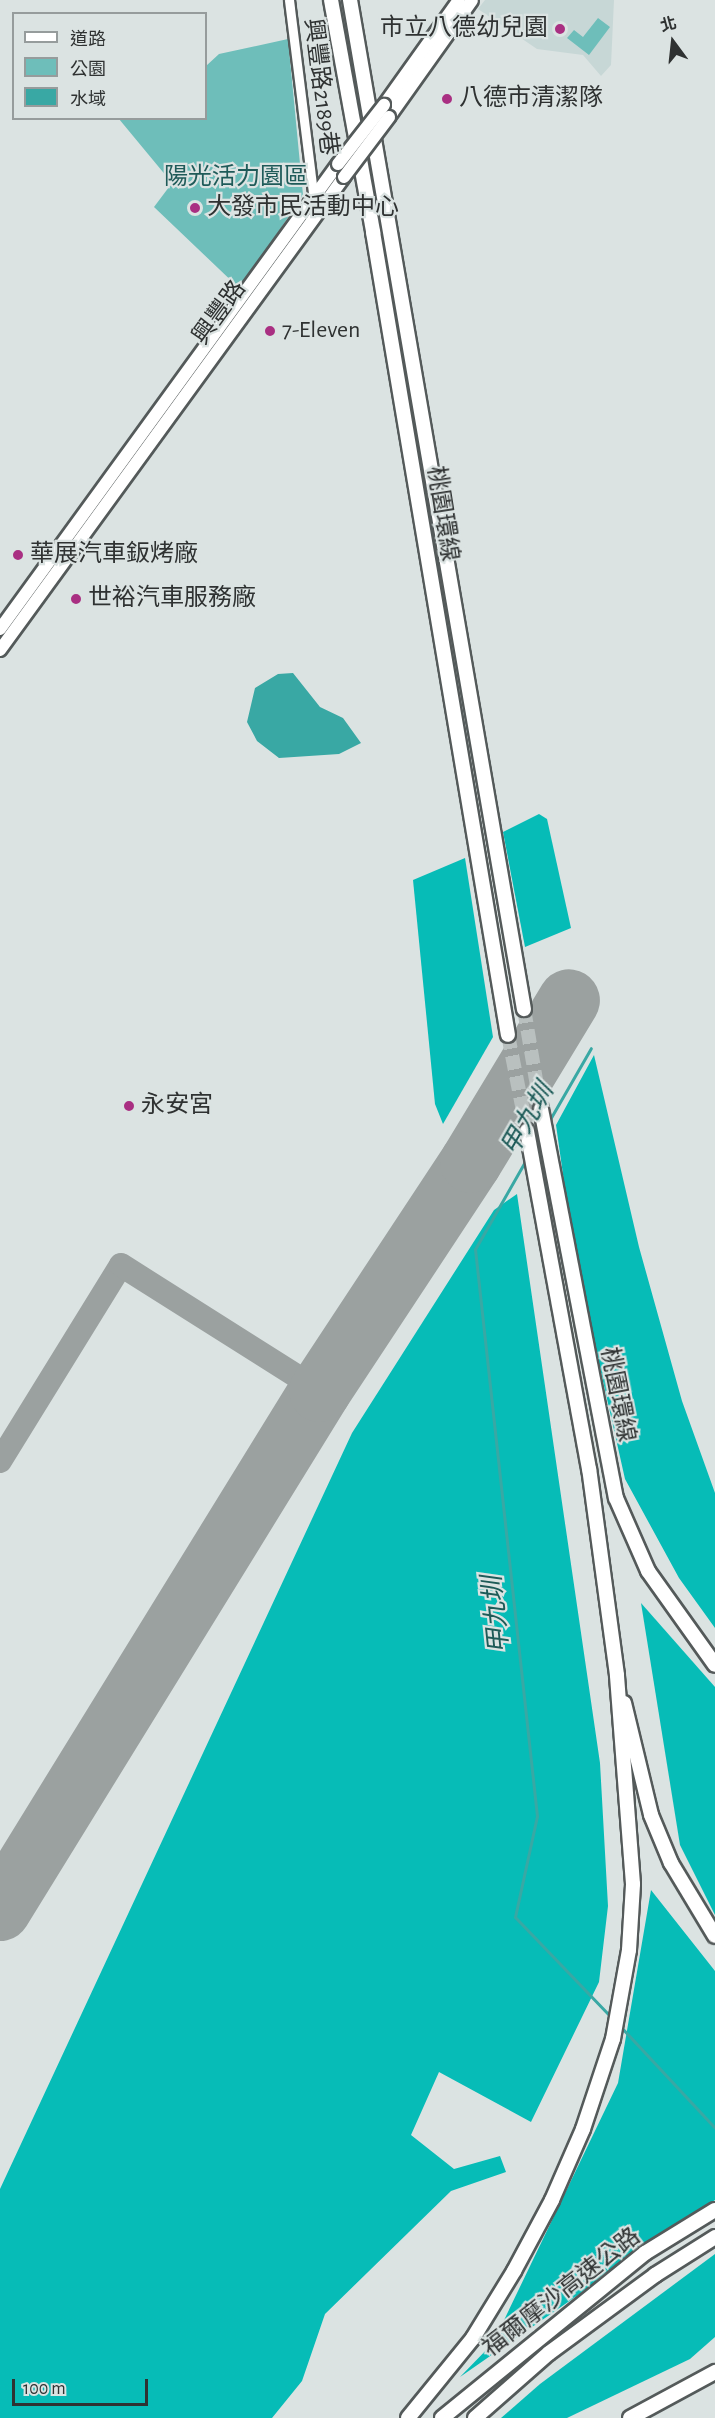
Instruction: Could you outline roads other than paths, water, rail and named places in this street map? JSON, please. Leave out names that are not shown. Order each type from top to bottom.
[{"type":"highway","name":"桃園環線","points":[[331,0],[374,232],[508,1035]]},
{"type":"highway","name":"桃園環線","points":[[350,0],[524,1009]]},
{"type":"highway","name":"桃園環線","points":[[540,1109],[616,1498],[648,1570],[715,1665]]},
{"type":"highway","name":"桃園環線","points":[[527,1131],[589,1469],[616,1675]]},
{"type":"highway","points":[[616,1675],[651,1815],[671,1863],[715,1936]]},
{"type":"highway","points":[[408,2418],[473,2337],[520,2261],[583,2128],[616,2022],[629,1950],[633,1884],[616,1675]]},
{"type":"highway","name":"福爾摩沙高速公路","points":[[442,2418],[645,2253],[715,2210]]},
{"type":"highway","name":"福爾摩沙高速公路","points":[[475,2418],[549,2353],[655,2275],[715,2237]]},
{"type":"highway","points":[[630,2418],[715,2372]]},
{"type":"main road","name":"興豐路","points":[[0,629],[459,0]]},
{"type":"main road","name":"興豐路","points":[[0,650],[472,0]]},
{"type":"street","name":"興豐路2189巷","points":[[289,0],[317,215]]},
{"type":"water","points":[[293,673],[320,707],[343,718],[361,743],[339,754],[279,758],[257,741],[247,722],[255,688],[278,674]]},
{"type":"waterway","name":"甲九圳","points":[[549,1121],[591,1048]]},
{"type":"waterway","name":"甲九圳","points":[[527,1158],[475,1249],[537,1816],[515,1917],[611,2017]]},
{"type":"waterway","name":"甲九圳","points":[[620,2026],[715,2128]]},
{"type":"tunnel","points":[[524,1009],[541,1109]]},
{"type":"tunnel","points":[[508,1035],[527,1131]]},
{"type":"place","name":"市立八德幼兒園","points":[[560,29]]},
{"type":"place","name":"八德市清潔隊","points":[[447,99]]},
{"type":"place","name":"大發市民活動中心","points":[[195,208]]},
{"type":"place","name":"7-Eleven","points":[[270,331]]},
{"type":"place","name":"華展汽車鈑烤廠","points":[[18,555]]},
{"type":"place","name":"世裕汽車服務廠","points":[[76,599]]},
{"type":"place","name":"永安宮","points":[[129,1106]]},
{"type":"park label","name":"陽光活力園區","points":[[236,178]]}]
